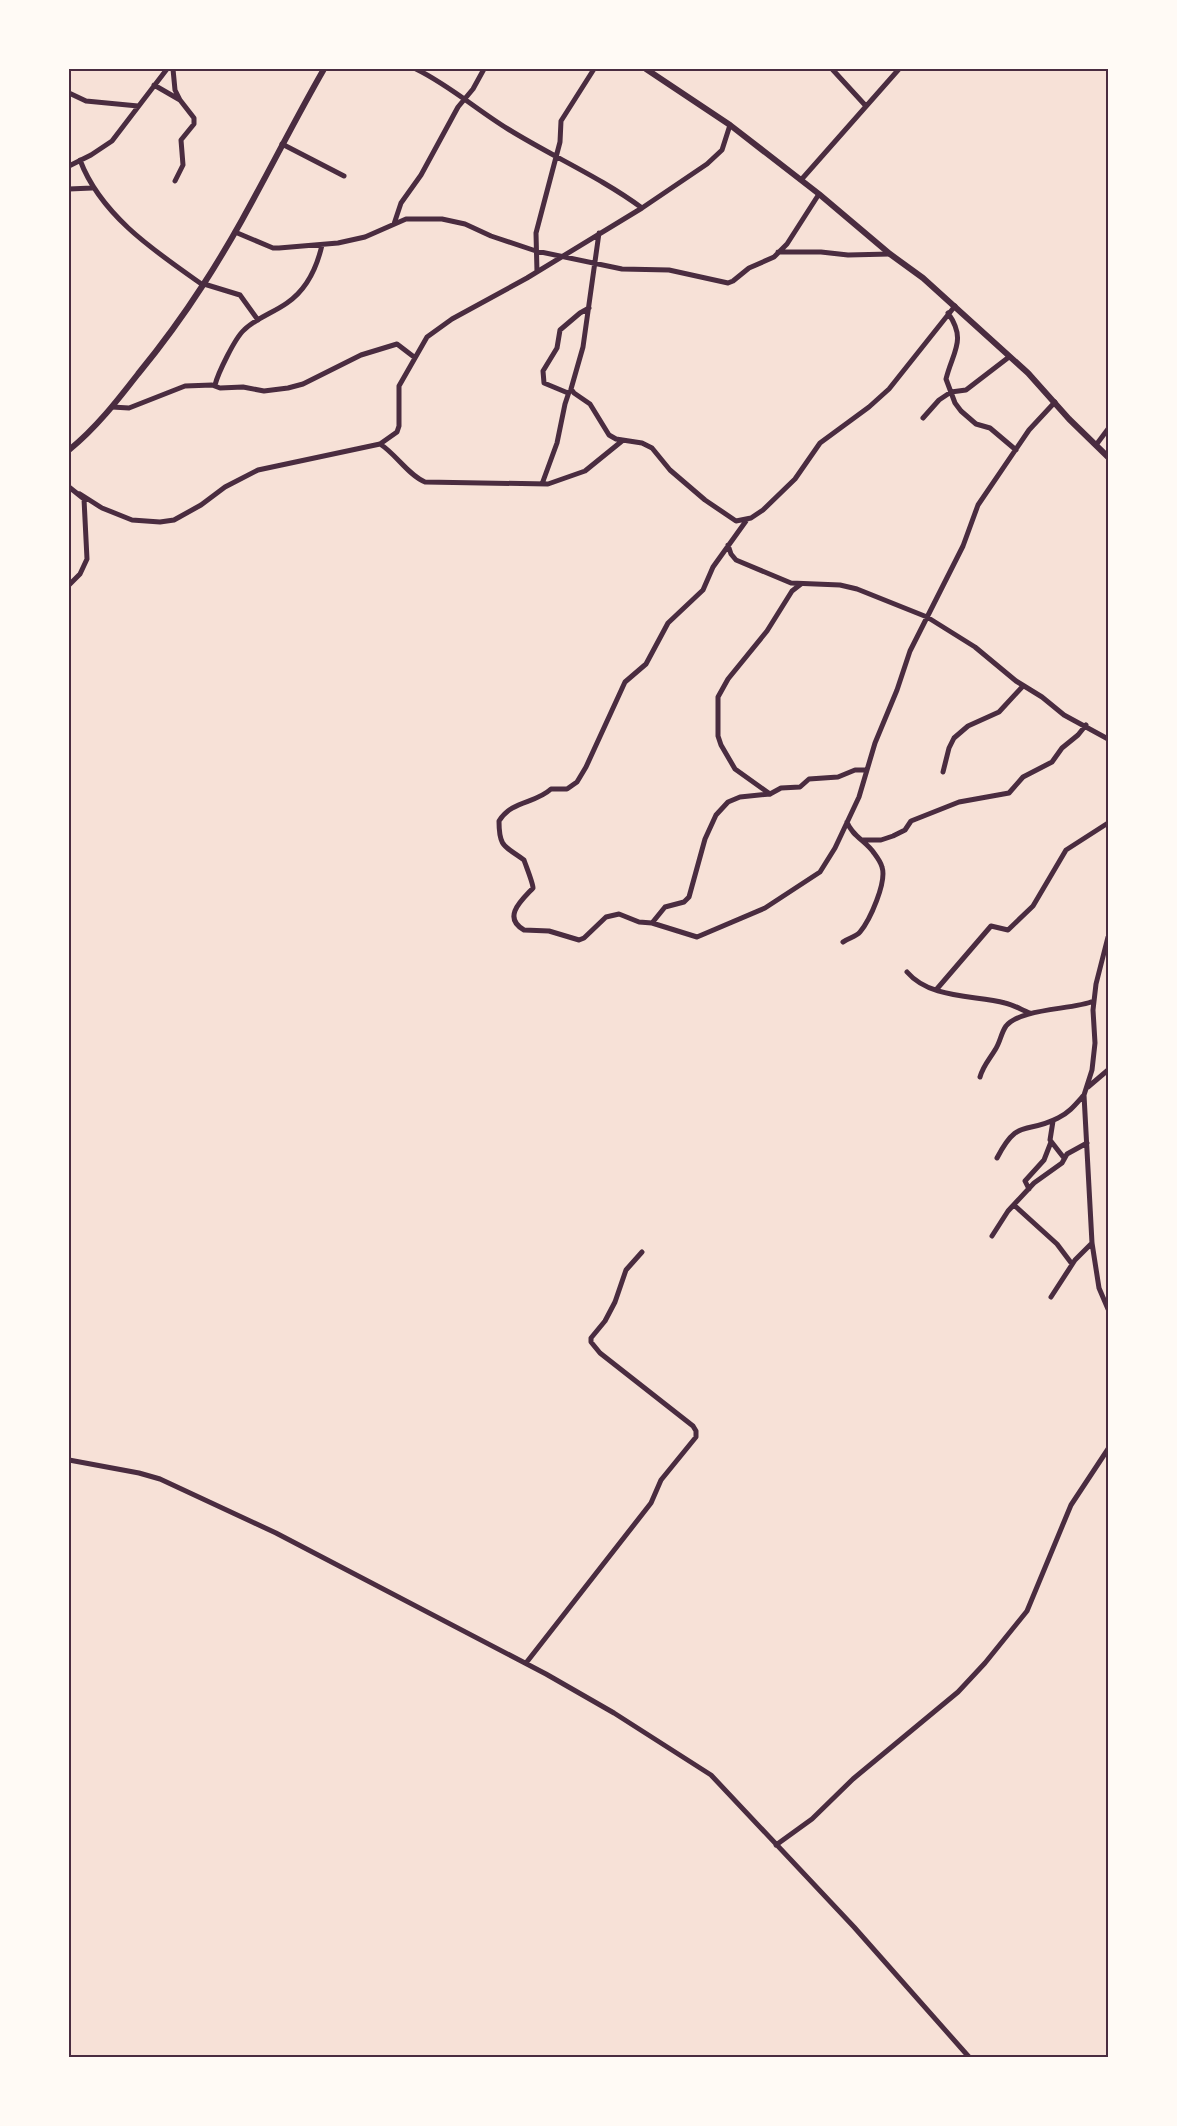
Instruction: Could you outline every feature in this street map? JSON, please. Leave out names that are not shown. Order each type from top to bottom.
[{"type":"street","points":[[69,166],[112,141],[167,69]]},
{"type":"street","points":[[173,69],[175,90],[180,100]]},
{"type":"street","points":[[69,450],[95,427],[112,407],[157,350],[204,284],[235,232],[324,69]]},
{"type":"street","points":[[416,69],[465,98],[486,114],[556,158],[589,173],[642,208]]},
{"type":"street","points":[[394,224],[401,203],[421,175],[465,98],[484,69]]},
{"type":"street","points":[[537,272],[536,233],[556,158],[562,117],[594,69]]},
{"type":"street","points":[[646,69],[730,125],[819,194],[890,254],[923,278],[1009,356],[1055,402],[1069,419],[1108,456]]},
{"type":"street","points":[[832,69],[865,105]]},
{"type":"street","points":[[801,180],[865,105],[899,69]]},
{"type":"street","points":[[154,85],[180,100],[190,110],[194,118],[194,124],[181,140],[184,165],[175,181]]},
{"type":"street","points":[[69,93],[86,101],[138,106]]},
{"type":"street","points":[[69,487],[115,515],[132,520],[160,522],[188,513],[225,487],[258,470],[380,444],[397,432],[400,426],[399,386],[427,337],[446,322],[537,272],[642,208],[716,158],[722,150],[730,125]]},
{"type":"street","points":[[282,144],[344,176]]},
{"type":"street","points":[[80,160],[92,188],[130,229],[204,284],[240,295],[258,320]]},
{"type":"street","points":[[69,189],[92,188]]},
{"type":"street","points":[[235,232],[273,248],[322,245],[364,237],[406,219],[458,221],[491,236],[536,251],[628,270],[669,270],[728,283],[788,244],[819,194]]},
{"type":"street","points":[[542,484],[557,443],[583,347],[599,233]]},
{"type":"street","points":[[214,385],[219,371],[240,335],[258,320],[288,302],[304,285],[318,263],[322,245]]},
{"type":"street","points":[[778,252],[821,252],[848,255],[890,254]]},
{"type":"street","points":[[956,306],[948,313],[889,389],[869,407],[820,444],[795,479],[763,510],[746,520],[728,544],[702,590],[668,623],[646,664],[622,686],[586,767],[577,782],[567,789],[551,789],[546,794],[510,807],[499,821],[502,843],[507,851],[524,860],[528,875],[533,883],[532,888],[519,900],[514,912],[518,927],[524,930],[549,931],[579,940],[584,938],[606,917],[619,914],[639,922],[652,923],[697,937],[765,908],[820,872],[859,797],[866,770],[910,651],[963,546],[978,505],[1029,430],[1055,402]]},
{"type":"street","points":[[589,308],[560,330],[557,348],[543,372],[544,383],[570,391],[590,404],[609,435],[622,441],[642,443],[652,448],[670,470],[705,500],[732,520],[746,520]]},
{"type":"street","points":[[948,313],[956,323],[958,335],[954,359],[946,379],[951,392],[961,411],[976,424],[990,428],[1016,450]]},
{"type":"street","points":[[112,407],[129,408],[185,386],[214,385],[220,388],[243,387],[264,391],[288,388],[303,384],[361,355],[397,344],[414,357]]},
{"type":"street","points":[[923,418],[939,400],[951,392],[966,390],[1009,356]]},
{"type":"street","points":[[1096,445],[1108,429]]},
{"type":"street","points":[[380,444],[396,455],[415,477],[424,482],[542,484],[565,480],[585,471],[622,441]]},
{"type":"street","points":[[69,585],[80,574],[87,560],[86,508],[80,494]]},
{"type":"street","points":[[728,544],[732,556],[740,563],[785,581],[801,584],[826,584],[857,589],[927,617],[975,647],[1064,715],[1086,725],[1108,739]]},
{"type":"street","points":[[770,794],[735,769],[721,745],[718,736],[718,698],[728,679],[767,630],[792,591],[801,584]]},
{"type":"street","points":[[943,772],[949,748],[954,738],[968,726],[999,712],[1024,686]]},
{"type":"street","points":[[863,840],[881,840],[893,836],[906,830],[911,822],[959,802],[1010,793],[1023,777],[1052,762],[1062,748],[1078,735],[1086,725]]},
{"type":"street","points":[[652,923],[664,907],[684,902],[689,898],[705,839],[716,815],[728,802],[740,797],[770,794],[781,788],[800,787],[809,779],[838,777],[855,770],[866,770]]},
{"type":"street","points":[[843,942],[860,932],[879,892],[882,868],[863,840],[853,834],[847,822]]},
{"type":"street","points":[[936,990],[991,926],[1008,930],[1033,906],[1066,850],[1108,823]]},
{"type":"street","points":[[1108,937],[1101,960],[1094,1001],[1095,1043],[1084,1095],[1092,1243],[1099,1288],[1108,1309]]},
{"type":"street","points":[[907,972],[920,984],[936,990],[1003,1002],[1031,1014]]},
{"type":"street","points":[[980,1077],[983,1067],[995,1051],[1007,1025],[1031,1014],[1075,1007],[1094,1001]]},
{"type":"street","points":[[1086,1089],[1108,1070]]},
{"type":"street","points":[[996,1158],[1007,1139],[1015,1133],[1024,1128],[1053,1121],[1068,1112],[1084,1095]]},
{"type":"street","points":[[1029,1189],[1025,1182],[1044,1160],[1050,1142],[1053,1121]]},
{"type":"street","points":[[1050,1142],[1064,1158]]},
{"type":"street","points":[[992,1236],[1029,1189],[1062,1163],[1064,1158],[1074,1149],[1087,1143]]},
{"type":"street","points":[[1014,1206],[1057,1244],[1072,1264]]},
{"type":"street","points":[[1051,1296],[1072,1264],[1092,1243]]},
{"type":"street","points":[[526,1663],[651,1503],[661,1480],[696,1437],[696,1431],[693,1426],[600,1353],[591,1342],[591,1338],[605,1322],[615,1302],[626,1270],[642,1252]]},
{"type":"street","points":[[776,1845],[812,1820],[854,1779],[958,1692],[985,1663],[1027,1611],[1066,1523],[1071,1505],[1108,1449]]},
{"type":"street","points":[[69,1460],[160,1479],[276,1533],[526,1663],[614,1713],[711,1775],[893,1970],[969,2057]]}]
